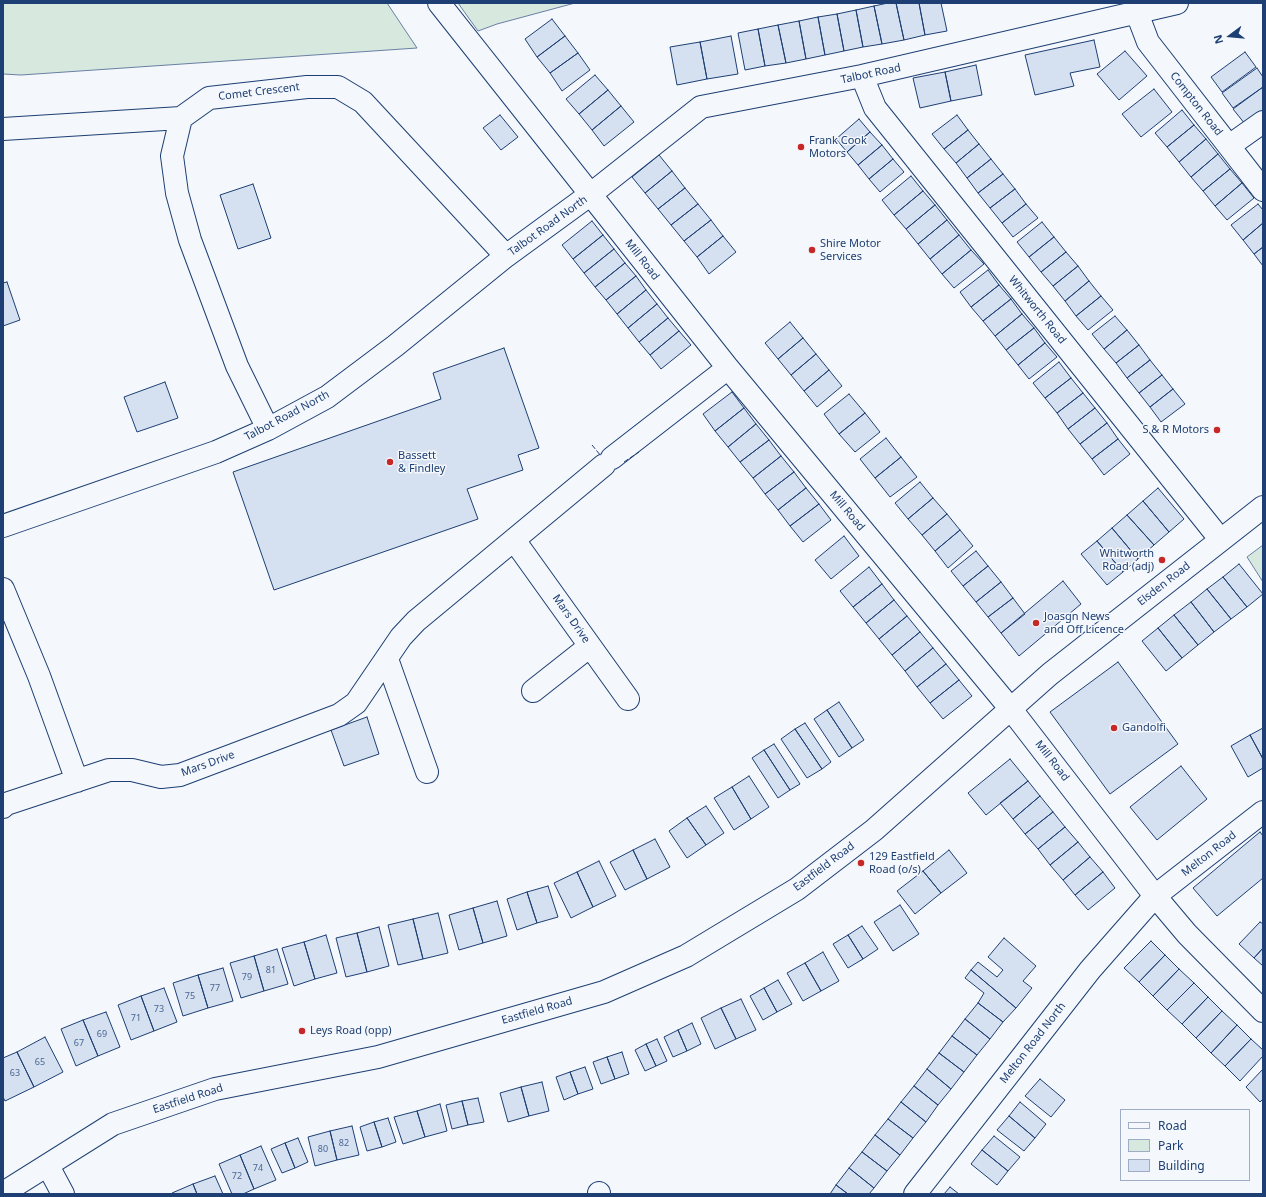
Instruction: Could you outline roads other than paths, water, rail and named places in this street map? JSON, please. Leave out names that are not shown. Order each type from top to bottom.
[{"type":"street","name":"Mill Road","points":[[439,3],[728,368],[1010,708],[1155,896],[1187,934],[1263,1011]]},
{"type":"street","name":"Talbot Road","points":[[591,194],[701,107],[862,76],[1177,3]]},
{"type":"street","name":"Compton Road","points":[[1137,13],[1148,42],[1263,190]]},
{"type":"street","name":"Whitworth Road","points":[[862,76],[875,108],[1220,539]]},
{"type":"street","name":"Comet Crescent","points":[[181,118],[210,98],[307,87],[338,87],[363,102],[506,256]]},
{"type":"street","points":[[3,129],[181,118],[172,156],[177,193],[190,240],[237,366],[268,429]]},
{"type":"street","points":[[1229,146],[1263,122]]},
{"type":"street","name":"Talbot Road North","points":[[3,526],[209,454],[268,429],[327,397],[395,346],[506,256],[591,194]]},
{"type":"street","name":"Mars Drive","points":[[3,807],[6,804],[110,770],[132,770],[161,777],[180,775],[339,715],[356,703],[401,637],[416,621],[608,462],[728,368]]},
{"type":"street","name":"Elsden Road","points":[[1010,708],[1050,674],[1220,539],[1263,507]]},
{"type":"street","name":"Mars Drive","points":[[514,540],[628,699]]},
{"type":"street","points":[[3,589],[39,676],[77,781]]},
{"type":"street","points":[[533,691],[590,646]]},
{"type":"street","points":[[387,659],[427,772]]},
{"type":"street","name":"Eastfield Road","points":[[3,1193],[113,1124],[215,1089],[378,1057],[604,992],[686,956],[803,885],[874,830],[1010,708]]},
{"type":"street","name":"Melton Road","points":[[1155,896],[1263,812]]},
{"type":"street","name":"Melton Road North","points":[[915,1194],[1090,970],[1155,896]]},
{"type":"street","points":[[48,1166],[63,1194]]},
{"type":"place","name":"Frank Cook Motors","points":[[801,147]]},
{"type":"place","name":"Shire Motor Services","points":[[812,250]]},
{"type":"place","name":"S & R Motors","points":[[1217,430]]},
{"type":"place","name":"Bassett & Findley","points":[[390,462]]},
{"type":"place","name":"Whitworth Road (adj)","points":[[1162,560]]},
{"type":"place","name":"Joasgn News and Off Licence","points":[[1036,623]]},
{"type":"place","name":"Gandolfi","points":[[1114,728]]},
{"type":"place","name":"129 Eastfield Road (o/s)","points":[[861,863]]},
{"type":"place","name":"Leys Road (opp)","points":[[302,1031]]}]
